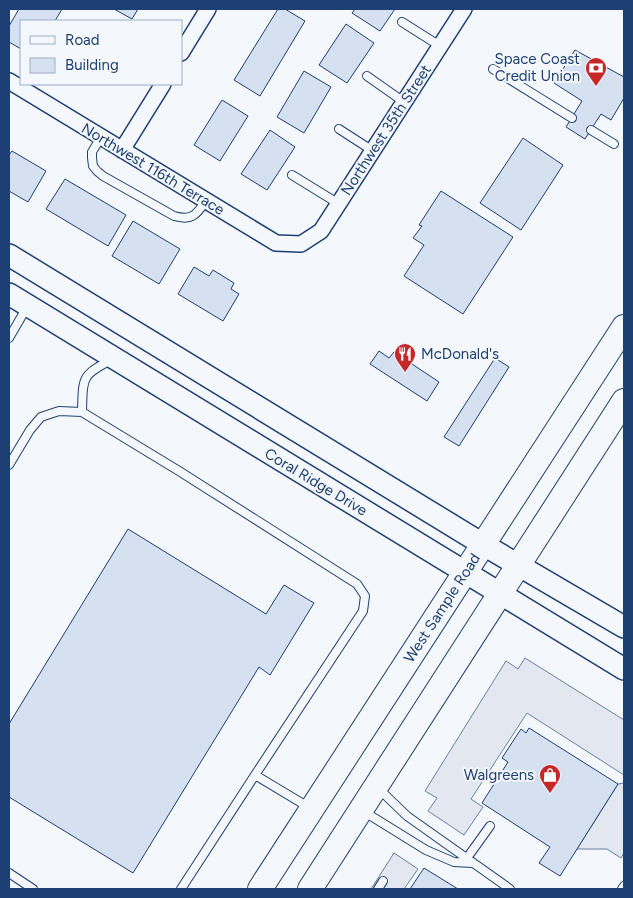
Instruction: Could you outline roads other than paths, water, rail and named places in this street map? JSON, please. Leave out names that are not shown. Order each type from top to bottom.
[{"type":"main road","points":[[9,255],[518,566],[624,627]]},
{"type":"main road","name":"Coral Ridge Drive","points":[[9,294],[624,669]]},
{"type":"main road","name":"West Sample Road","points":[[260,889],[624,327]]},
{"type":"main road","points":[[310,889],[624,401]]},
{"type":"street","points":[[182,51],[208,9]]},
{"type":"street","name":"Northwest 35th Street","points":[[301,244],[321,231],[464,9]]},
{"type":"street","name":"Northwest 116th Terrace","points":[[9,81],[276,244],[301,244]]},
{"type":"street","points":[[122,150],[161,85]]},
{"type":"lane","points":[[402,22],[440,46]]},
{"type":"lane","points":[[493,70],[572,118]]},
{"type":"lane","points":[[367,76],[404,102]]},
{"type":"lane","points":[[339,129],[373,151]]},
{"type":"lane","points":[[591,130],[614,144]]},
{"type":"lane","points":[[101,137],[92,152],[92,158],[93,166],[103,176],[174,216],[183,219],[197,214],[206,201]]},
{"type":"lane","points":[[292,175],[339,204]]},
{"type":"lane","points":[[9,338],[28,306]]},
{"type":"lane","points":[[82,412],[83,383],[88,374],[94,368],[114,359]]},
{"type":"lane","points":[[9,465],[30,430],[41,417],[59,411],[82,412],[357,584],[365,596],[363,611],[254,775],[182,889]]},
{"type":"lane","points":[[254,775],[312,809]]},
{"type":"lane","points":[[376,787],[407,816],[510,889]]},
{"type":"lane","points":[[361,810],[426,850],[454,862],[470,861]]},
{"type":"lane","points":[[470,861],[490,826]]},
{"type":"lane","points":[[9,873],[33,889]]},
{"type":"lane","points":[[378,889],[383,881]]},
{"type":"place","name":"Space Coast Credit Union","points":[[596,87]]},
{"type":"place","name":"McDonald's","points":[[405,373]]},
{"type":"place","name":"Walgreens","points":[[550,794]]}]
